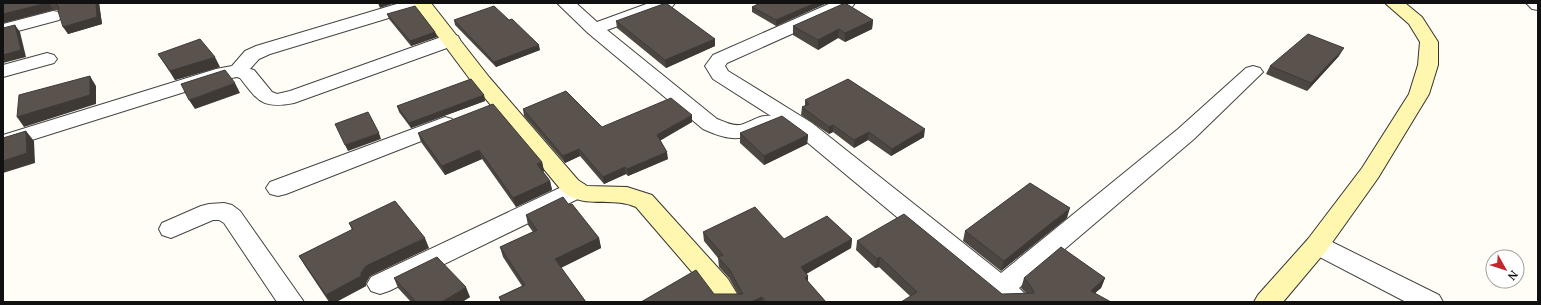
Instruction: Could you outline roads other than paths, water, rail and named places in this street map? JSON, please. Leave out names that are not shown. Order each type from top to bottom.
[{"type":"street","points":[[238,71],[252,55],[263,50],[419,3]]},
{"type":"street","points":[[422,3],[473,70],[554,165],[569,185],[586,194],[625,194],[636,196],[644,201],[719,286],[729,302]]},
{"type":"street","points":[[566,3],[594,29],[710,124],[727,132],[740,133],[783,116]]},
{"type":"street","points":[[594,29],[666,3]]},
{"type":"street","points":[[846,3],[720,59],[716,66],[720,75],[804,128],[1009,295],[1253,72]]},
{"type":"street","points":[[1267,302],[1317,245],[1370,172],[1419,94],[1428,65],[1429,42],[1416,21],[1394,3]]},
{"type":"street","points":[[3,30],[53,16]]},
{"type":"street","points":[[3,142],[223,73],[238,71],[247,74],[265,96],[276,100],[294,97],[451,40]]},
{"type":"street","points":[[3,71],[47,59]]},
{"type":"street","points":[[278,188],[500,103]]},
{"type":"street","points":[[380,284],[576,190]]},
{"type":"street","points":[[171,230],[209,212],[224,211],[232,217],[291,302]]},
{"type":"street","points":[[1317,245],[1430,302]]}]
